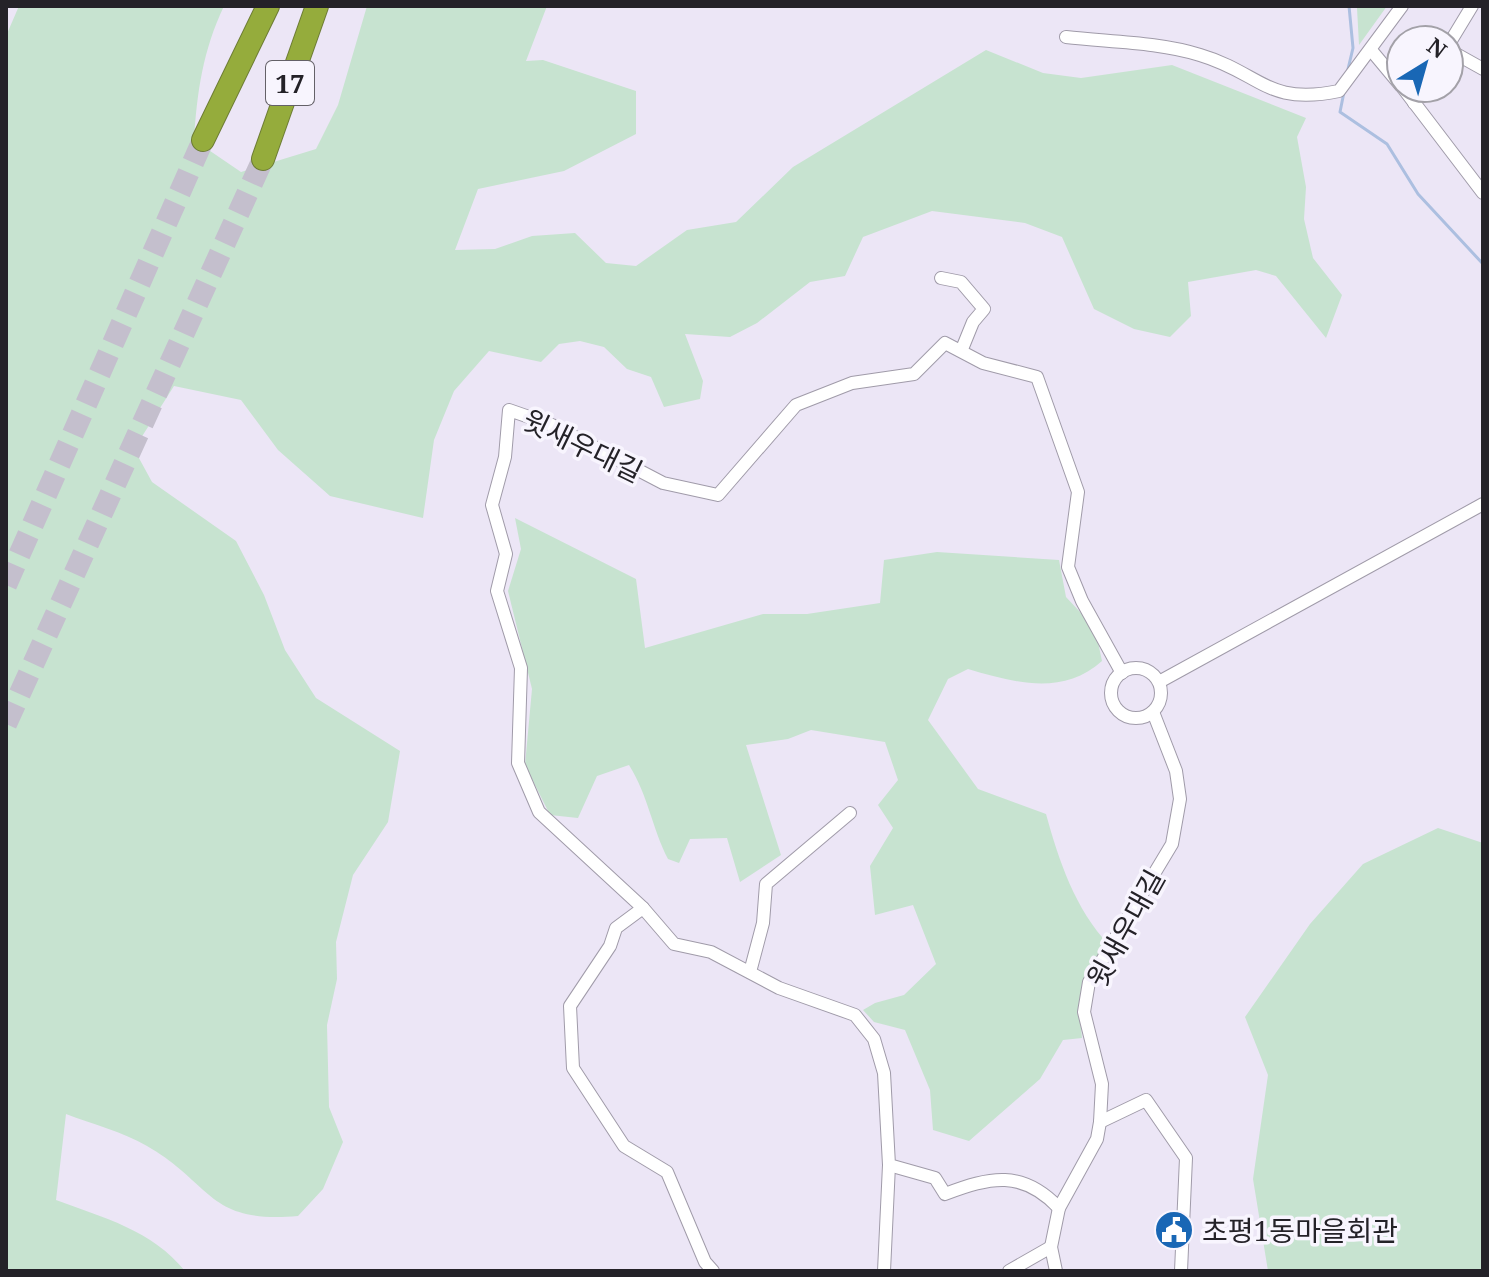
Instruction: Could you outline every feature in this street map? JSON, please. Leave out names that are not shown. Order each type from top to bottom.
[{"type":"highway","name":"17","points":[[203,140],[268,6]]},
{"type":"highway","name":"17","points":[[263,159],[317,6]]},
{"type":"street","points":[[1066,37],[1201,55],[1283,94],[1307,97],[1339,91],[1402,6]]},
{"type":"street","points":[[1462,24],[1472,6]]},
{"type":"street","points":[[1367,55],[1385,71]]},
{"type":"street","points":[[1465,57],[1483,69]]},
{"type":"street","points":[[1415,104],[1481,183]]},
{"type":"street","points":[[941,278],[961,282],[984,309],[973,322],[962,349],[983,363],[1037,377],[1043,389],[1078,492],[1068,567],[1082,601],[1122,673]]},
{"type":"street","name":"윗새우대길","points":[[884,1271],[889,1165],[884,1073],[874,1039],[855,1015],[779,988],[711,952],[674,944],[643,908],[539,812],[518,763],[521,668],[497,591],[506,554],[492,505],[505,457],[509,410],[552,425],[663,483],[718,495],[796,405],[852,383],[914,374],[945,343],[962,349]]},
{"type":"street","points":[[1159,682],[1483,504]]},
{"type":"street","points":[[1141,668],[1159,682],[1161,698],[1147,714],[1129,717],[1115,706],[1112,690],[1122,673],[1141,668]]},
{"type":"street","name":"윗새우대길","points":[[1056,1271],[1051,1247],[1059,1208],[1097,1139],[1100,1122],[1102,1084],[1084,1012],[1089,982],[1172,844],[1180,799],[1176,771],[1147,714]]},
{"type":"street","points":[[750,972],[763,923],[766,884],[850,813]]},
{"type":"street","points":[[643,908],[616,928],[610,946],[570,1006],[573,1068],[624,1146],[667,1172],[705,1262],[713,1271]]},
{"type":"street","points":[[1100,1122],[1146,1100],[1186,1158],[1181,1271]]},
{"type":"street","points":[[889,1165],[935,1178],[945,1194],[984,1179],[1014,1180],[1045,1194],[1059,1208]]},
{"type":"street","points":[[1009,1271],[1051,1247]]},
{"type":"green space","points":[[19,6],[224,6],[202,72],[194,140],[241,172],[316,149],[338,105],[367,6],[547,6],[526,61],[543,60],[636,91],[636,134],[564,171],[478,189],[455,250],[495,249],[532,236],[575,233],[606,263],[636,266],[687,230],[736,222],[793,167],[986,50],[1043,73],[1081,78],[1172,65],[1306,118],[1297,137],[1306,187],[1304,219],[1313,258],[1342,295],[1326,338],[1276,276],[1256,270],[1188,282],[1191,316],[1170,337],[1134,329],[1094,309],[1062,237],[1025,223],[932,211],[863,237],[845,276],[810,282],[757,323],[730,337],[685,334],[703,381],[700,399],[664,407],[651,377],[627,369],[604,347],[580,341],[559,344],[541,362],[489,351],[454,391],[434,440],[423,518],[330,496],[278,450],[241,400],[174,386],[134,449],[152,482],[236,541],[264,595],[285,650],[316,698],[400,751],[388,822],[353,875],[336,942],[337,979],[327,1025],[329,1107],[343,1142],[323,1189],[298,1216],[268,1217],[245,1214],[228,1207],[147,1146],[66,1114],[56,1200],[142,1235],[158,1245],[185,1271],[6,1271],[6,36]]},
{"type":"green space","points":[[1387,6],[1359,45],[1357,8]]},
{"type":"green space","points":[[515,518],[636,579],[645,648],[763,614],[807,614],[880,603],[884,560],[937,552],[1059,560],[1066,597],[1095,628],[1102,661],[1087,672],[1055,683],[1021,682],[968,669],[948,679],[928,720],[978,789],[1046,814],[1063,867],[1078,900],[1109,945],[1091,964],[1082,987],[1082,1038],[1063,1040],[1040,1079],[969,1141],[933,1130],[930,1090],[905,1030],[874,1022],[863,1010],[875,1003],[904,995],[936,964],[913,905],[875,915],[870,866],[893,828],[878,805],[898,780],[885,742],[811,730],[788,739],[746,745],[781,855],[740,882],[727,838],[690,839],[679,863],[668,859],[629,765],[597,776],[578,818],[550,815],[525,765],[532,689],[508,591],[521,549]]},
{"type":"green space","points":[[1438,828],[1483,843],[1483,1271],[1268,1271],[1253,1179],[1268,1075],[1245,1017],[1310,924],[1363,864]]},
{"type":"waterway","points":[[1348,69],[1353,48],[1349,6]]},
{"type":"waterway","points":[[1344,92],[1340,112],[1387,144],[1418,194],[1483,264]]},
{"type":"tunnel","points":[[6,585],[203,140]]},
{"type":"tunnel","points":[[6,724],[263,159]]},
{"type":"place","name":"초평1동마을회관","points":[[1174,1230]]}]
